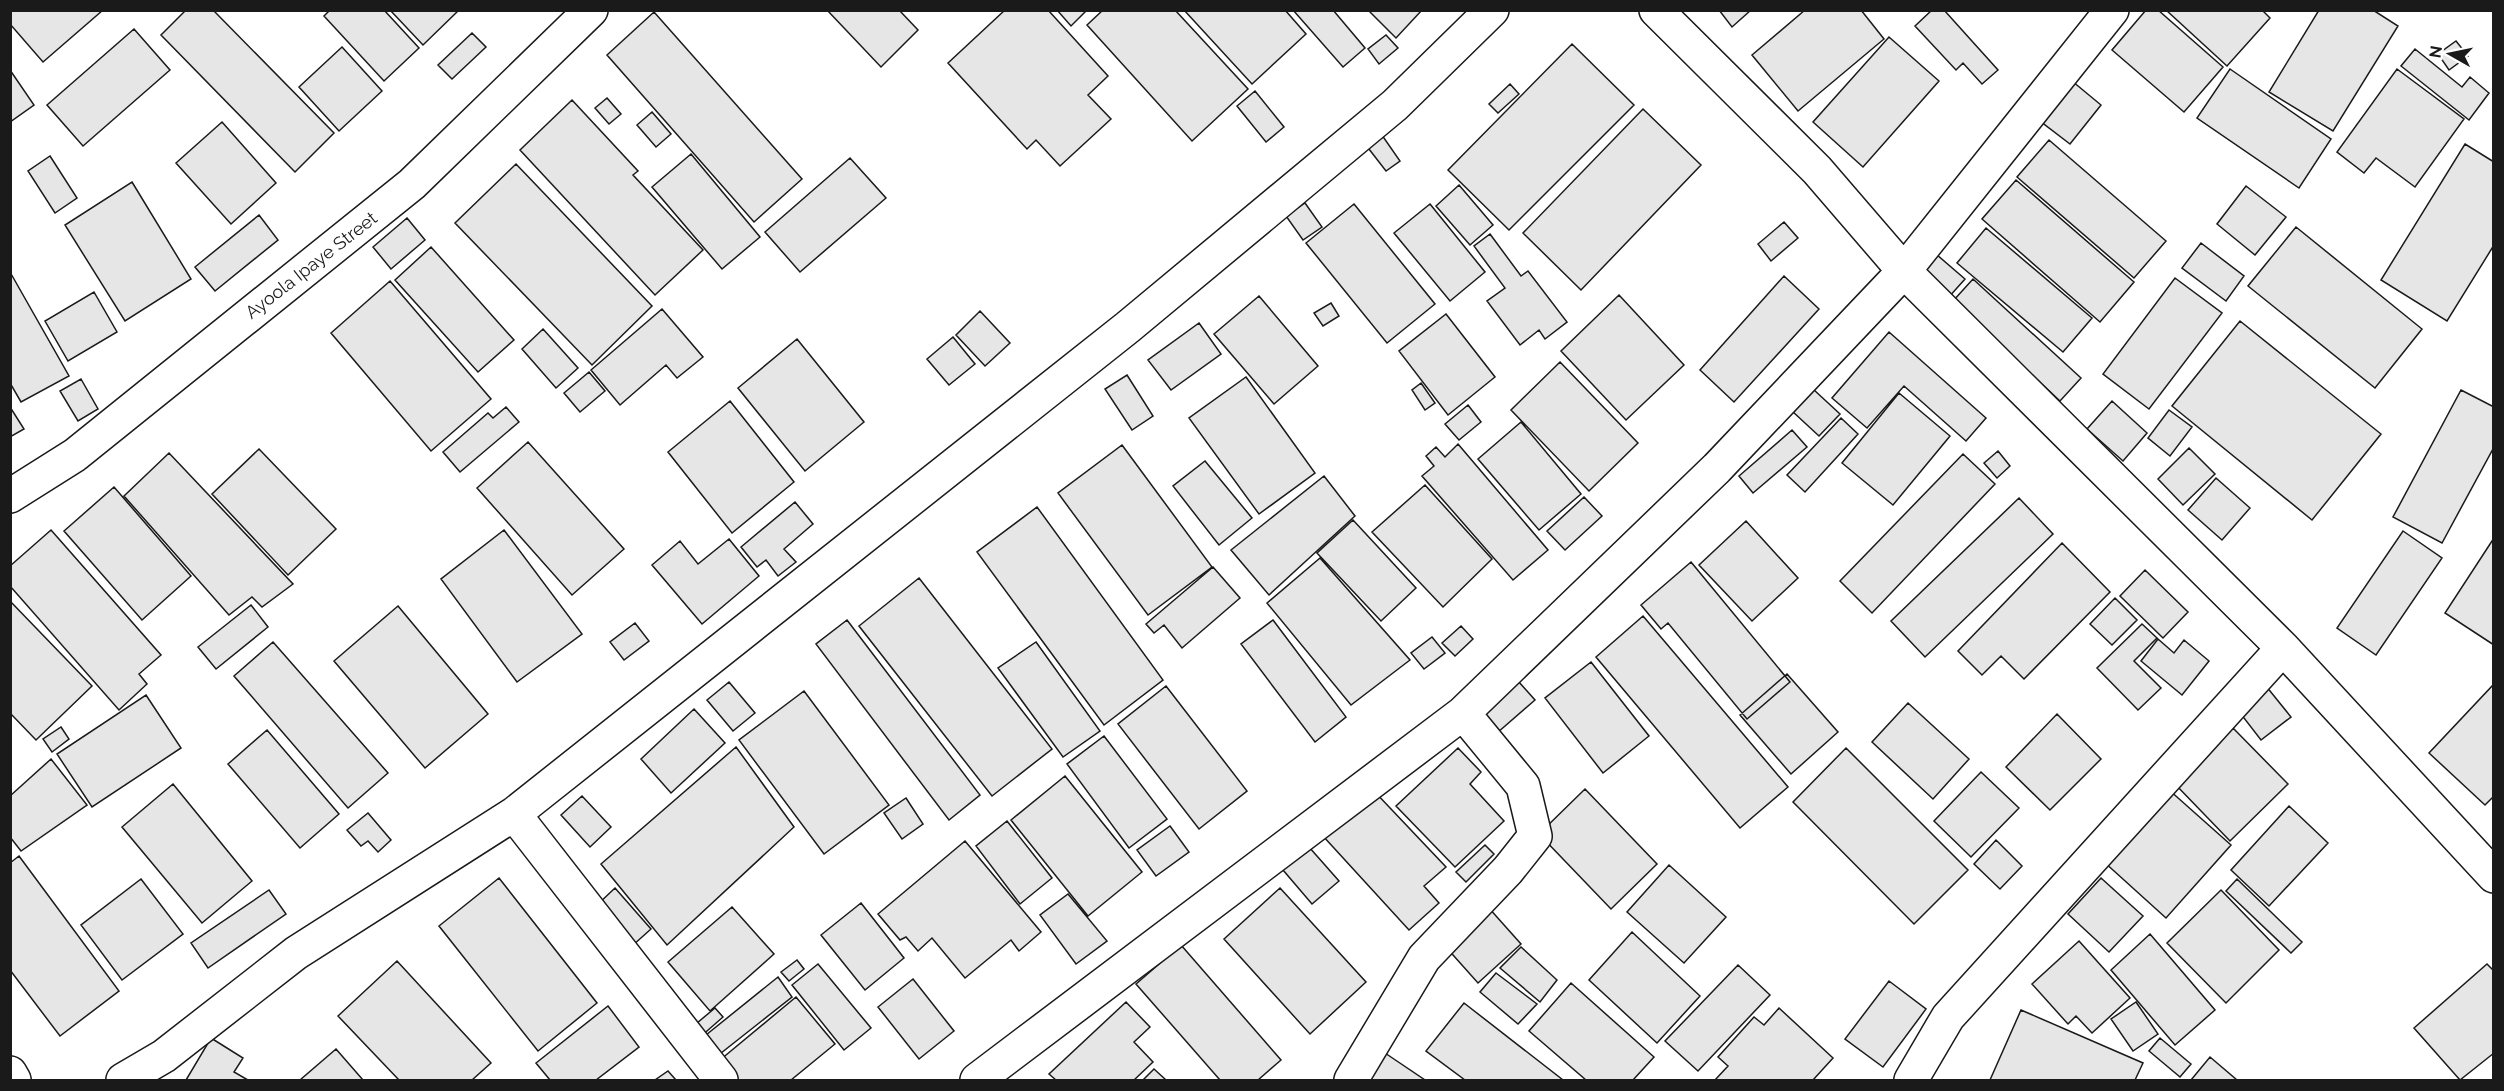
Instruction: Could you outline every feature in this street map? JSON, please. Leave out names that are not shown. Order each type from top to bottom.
[{"type":"street","name":"Ayoola Ipaye Street","points":[[10,496],[75,455],[412,184],[591,10]]},
{"type":"street","points":[[123,1080],[164,1056],[296,953],[513,814],[1128,327],[1395,105],[1492,10]]},
{"type":"street","points":[[1656,10],[1817,170],[1904,271],[2283,648],[2493,876]]},
{"type":"street","points":[[977,1080],[1463,713],[1717,468],[1904,271],[2112,10]]},
{"type":"street","points":[[1911,1080],[1948,1017],[2283,648]]},
{"type":"street","points":[[1351,1080],[1359,1072],[1424,958],[1508,870],[1535,836],[1523,786],[1463,713]]},
{"type":"street","points":[[513,814],[721,1080]]},
{"type":"street","points":[[10,1073],[14,1080]]},
{"type":"building","points":[[10,10],[103,10],[43,62],[10,24]]},
{"type":"building","points":[[186,10],[213,10],[334,133],[295,172],[161,35]]},
{"type":"building","points":[[330,10],[384,10],[419,48],[384,81],[324,16]]},
{"type":"building","points":[[390,10],[459,10],[423,45]]},
{"type":"building","points":[[827,10],[899,10],[918,30],[881,67]]},
{"type":"building","points":[[1005,10],[1048,10],[1108,76],[1088,95],[1111,119],[1060,166],[1036,140],[1027,149],[948,63]]},
{"type":"building","points":[[1057,10],[1087,10],[1071,26]]},
{"type":"building","points":[[1103,10],[1175,10],[1248,89],[1192,141],[1087,25]]},
{"type":"building","points":[[1184,10],[1285,10],[1306,34],[1252,84]]},
{"type":"building","points":[[1293,10],[1333,10],[1365,48],[1343,67]]},
{"type":"building","points":[[1368,10],[1422,10],[1396,38]]},
{"type":"building","points":[[1719,10],[1751,10],[1732,27]]},
{"type":"building","points":[[1805,10],[1861,10],[1884,39],[1798,111],[1752,55]]},
{"type":"building","points":[[1932,10],[1944,10],[1998,70],[1982,84],[1963,63],[1956,70],[1915,26]]},
{"type":"building","points":[[2146,10],[2158,10],[2223,67],[2184,112],[2112,50]]},
{"type":"building","points":[[2166,10],[2262,10],[2270,18],[2227,66]]},
{"type":"building","points":[[2319,10],[2373,10],[2398,26],[2333,131],[2269,92]]},
{"type":"building","points":[[654,12],[802,179],[754,222],[607,55]]},
{"type":"building","points":[[134,29],[170,70],[83,146],[47,105]]},
{"type":"building","points":[[472,33],[486,47],[452,79],[438,65]]},
{"type":"building","points":[[1386,35],[1398,48],[1379,64],[1368,49]]},
{"type":"building","points":[[1889,37],[1939,81],[1863,167],[1813,122]]},
{"type":"building","points":[[2456,41],[2468,56],[2449,70],[2438,54]]},
{"type":"building","points":[[1572,44],[1634,105],[1509,230],[1448,170]]},
{"type":"building","points":[[342,47],[382,91],[339,131],[299,87]]},
{"type":"building","points":[[2415,49],[2462,87],[2470,77],[2489,93],[2469,120],[2401,66]]},
{"type":"building","points":[[2230,69],[2331,139],[2299,188],[2197,118]]},
{"type":"building","points":[[2397,69],[2464,119],[2415,187],[2376,158],[2364,173],[2337,152]]},
{"type":"building","points":[[10,70],[34,105],[10,122]]},
{"type":"building","points":[[2072,81],[2101,105],[2070,144],[2040,121]]},
{"type":"building","points":[[1510,84],[1519,94],[1498,113],[1489,104]]},
{"type":"building","points":[[1255,91],[1284,127],[1266,142],[1237,106]]},
{"type":"building","points":[[607,98],[621,114],[609,124],[595,108]]},
{"type":"building","points":[[572,100],[638,171],[633,175],[703,250],[655,295],[520,150]]},
{"type":"building","points":[[1643,109],[1701,165],[1581,290],[1523,233]]},
{"type":"building","points":[[652,112],[671,134],[656,147],[637,125]]},
{"type":"building","points":[[222,122],[276,183],[231,224],[176,163]]},
{"type":"building","points":[[1377,128],[1400,161],[1386,171],[1362,140]]},
{"type":"building","points":[[2049,140],[2166,241],[2134,278],[2017,177]]},
{"type":"building","points":[[2465,144],[2494,162],[2494,245],[2447,321],[2381,280]]},
{"type":"building","points":[[691,154],[760,237],[722,269],[652,187]]},
{"type":"building","points":[[50,156],[77,198],[55,213],[28,171]]},
{"type":"building","points":[[850,158],[886,198],[800,272],[765,232]]},
{"type":"building","points":[[516,164],[652,306],[592,365],[455,223]]},
{"type":"building","points":[[2016,180],[2134,282],[2100,322],[1982,219]]},
{"type":"building","points":[[132,182],[191,279],[125,321],[65,225]]},
{"type":"building","points":[[1459,185],[1493,225],[1470,245],[1436,206]]},
{"type":"building","points":[[2246,186],[2286,217],[2255,255],[2217,224]]},
{"type":"building","points":[[1305,203],[1322,227],[1303,240],[1286,216]]},
{"type":"building","points":[[1354,204],[1435,304],[1387,343],[1306,243]]},
{"type":"building","points":[[1430,204],[1485,272],[1450,301],[1394,233]]},
{"type":"building","points":[[259,215],[278,240],[215,291],[195,267]]},
{"type":"building","points":[[407,218],[425,240],[391,269],[373,247]]},
{"type":"building","points":[[1784,222],[1798,238],[1771,261],[1758,244]]},
{"type":"building","points":[[2296,227],[2422,329],[2375,388],[2248,286]]},
{"type":"building","points":[[1986,228],[2092,318],[2063,352],[1957,263]]},
{"type":"building","points":[[1490,234],[1521,276],[1528,271],[1567,322],[1545,339],[1539,330],[1520,345],[1487,301],[1505,288],[1474,246]]},
{"type":"building","points":[[1922,242],[1965,279],[1948,298],[1906,261]]},
{"type":"building","points":[[2201,243],[2244,276],[2226,301],[2182,268]]},
{"type":"building","points":[[431,247],[514,340],[478,372],[395,280]]},
{"type":"building","points":[[10,272],[69,376],[21,402],[10,383]]},
{"type":"building","points":[[1784,276],[1819,309],[1734,402],[1700,370]]},
{"type":"building","points":[[2175,278],[2222,313],[2149,409],[2103,374]]},
{"type":"building","points":[[1973,279],[2081,378],[2060,401],[1953,301]]},
{"type":"building","points":[[390,281],[491,399],[431,451],[331,333]]},
{"type":"building","points":[[94,292],[117,332],[68,361],[45,321]]},
{"type":"building","points":[[1619,295],[1684,365],[1626,420],[1561,351]]},
{"type":"building","points":[[1259,296],[1318,366],[1274,404],[1214,334]]},
{"type":"building","points":[[1331,303],[1339,316],[1323,326],[1314,313]]},
{"type":"building","points":[[662,309],[703,357],[677,378],[666,365],[620,405],[591,370]]},
{"type":"building","points":[[980,311],[1010,343],[985,366],[956,335]]},
{"type":"building","points":[[1446,314],[1495,377],[1448,415],[1399,351]]},
{"type":"building","points":[[2240,321],[2381,434],[2312,520],[2172,406]]},
{"type":"building","points":[[1199,323],[1221,354],[1171,390],[1148,360]]},
{"type":"building","points":[[543,329],[578,368],[556,388],[522,349]]},
{"type":"building","points":[[1889,332],[1986,418],[1966,441],[1904,386],[1867,428],[1832,398]]},
{"type":"building","points":[[953,337],[975,364],[949,385],[927,359]]},
{"type":"building","points":[[797,339],[864,422],[805,471],[738,388]]},
{"type":"building","points":[[1560,362],[1638,443],[1589,491],[1511,410]]},
{"type":"building","points":[[589,372],[605,391],[580,412],[564,393]]},
{"type":"building","points":[[1127,375],[1153,416],[1132,430],[1105,389]]},
{"type":"building","points":[[1246,377],[1315,473],[1259,514],[1189,418]]},
{"type":"building","points":[[81,379],[98,409],[78,421],[60,391]]},
{"type":"building","points":[[1421,383],[1435,403],[1425,410],[1412,390]]},
{"type":"building","points":[[1813,389],[1840,414],[1819,436],[1792,411]]},
{"type":"building","points":[[2461,390],[2494,407],[2494,447],[2442,543],[2393,517]]},
{"type":"building","points":[[1899,393],[1950,436],[1893,505],[1842,463]]},
{"type":"building","points":[[730,401],[794,482],[732,533],[668,452]]},
{"type":"building","points":[[2112,401],[2147,433],[2123,461],[2087,429]]},
{"type":"building","points":[[1468,405],[1481,422],[1459,440],[1445,424]]},
{"type":"building","points":[[10,407],[24,429],[10,437]]},
{"type":"building","points":[[506,407],[519,422],[460,472],[443,452],[488,413],[493,418]]},
{"type":"building","points":[[2169,410],[2192,427],[2170,456],[2148,438]]},
{"type":"building","points":[[1841,418],[1858,434],[1805,492],[1787,475]]},
{"type":"building","points":[[1521,422],[1581,494],[1539,530],[1478,459]]},
{"type":"building","points":[[1792,430],[1807,447],[1753,493],[1739,476]]},
{"type":"building","points":[[528,442],[624,549],[572,595],[477,488]]},
{"type":"building","points":[[1458,444],[1548,550],[1513,580],[1422,476],[1434,466],[1426,456],[1436,447],[1445,457]]},
{"type":"building","points":[[1122,445],[1212,567],[1148,615],[1058,493]]},
{"type":"building","points":[[2189,448],[2215,474],[2183,505],[2158,479]]},
{"type":"building","points":[[259,449],[336,529],[288,575],[212,494]]},
{"type":"building","points":[[1998,451],[2010,466],[1997,478],[1984,463]]},
{"type":"building","points":[[169,453],[293,584],[262,607],[252,597],[229,615],[124,496]]},
{"type":"building","points":[[1963,454],[1995,484],[1872,613],[1840,581]]},
{"type":"building","points":[[1205,461],[1252,518],[1219,545],[1173,486]]},
{"type":"building","points":[[1324,476],[1355,516],[1269,595],[1231,550]]},
{"type":"building","points":[[2216,478],[2250,508],[2222,540],[2188,510]]},
{"type":"building","points":[[1425,485],[1492,559],[1443,607],[1372,532]]},
{"type":"building","points":[[114,487],[191,576],[142,620],[64,531]]},
{"type":"building","points":[[1584,497],[1602,516],[1565,550],[1547,531]]},
{"type":"building","points":[[2019,498],[2053,534],[1925,657],[1891,621]]},
{"type":"building","points":[[795,502],[813,524],[784,549],[796,562],[778,576],[766,560],[757,567],[741,547]]},
{"type":"building","points":[[1037,507],[1163,680],[1104,725],[977,552]]},
{"type":"building","points":[[1353,520],[1416,588],[1381,621],[1317,553]]},
{"type":"building","points":[[1746,521],[1798,578],[1752,621],[1699,565]]},
{"type":"building","points":[[51,530],[161,655],[139,674],[147,684],[119,710],[10,586],[10,566]]},
{"type":"building","points":[[504,530],[582,634],[517,682],[441,579]]},
{"type":"building","points":[[2403,531],[2442,558],[2376,655],[2337,628]]},
{"type":"building","points":[[729,539],[759,576],[702,624],[652,565],[680,541],[698,564]]},
{"type":"building","points":[[2492,541],[2494,543],[2494,645],[2445,613]]},
{"type":"building","points":[[2062,543],[2110,592],[2024,679],[2001,656],[1982,675],[1958,651]]},
{"type":"building","points":[[1320,558],[1410,660],[1351,705],[1267,603]]},
{"type":"building","points":[[1691,562],[1790,682],[1747,719],[1668,623],[1661,629],[1641,605]]},
{"type":"building","points":[[1213,567],[1240,598],[1182,648],[1164,625],[1154,633],[1146,624]]},
{"type":"building","points":[[2145,570],[2188,612],[2163,638],[2120,596]]},
{"type":"building","points":[[919,578],[1052,749],[992,796],[859,626]]},
{"type":"building","points":[[2115,598],[2137,620],[2112,645],[2090,624]]},
{"type":"building","points":[[10,601],[92,686],[36,740],[10,713]]},
{"type":"building","points":[[251,605],[268,627],[216,669],[198,647]]},
{"type":"building","points":[[398,606],[488,714],[425,768],[334,661]]},
{"type":"building","points":[[1643,616],[1788,787],[1740,828],[1596,657]]},
{"type":"building","points":[[847,620],[980,795],[949,820],[816,644]]},
{"type":"building","points":[[1273,620],[1346,717],[1315,742],[1241,644]]},
{"type":"building","points":[[635,623],[649,641],[624,660],[610,642]]},
{"type":"building","points":[[2142,624],[2157,638],[2134,661],[2161,688],[2138,710],[2097,668]]},
{"type":"building","points":[[1461,626],[1473,639],[1455,656],[1442,643]]},
{"type":"building","points":[[1432,637],[1445,653],[1424,669],[1411,653]]},
{"type":"building","points":[[2158,639],[2174,653],[2184,640],[2209,661],[2182,695],[2141,661]]},
{"type":"building","points":[[273,642],[388,773],[348,808],[234,676]]},
{"type":"building","points":[[1036,642],[1100,731],[1063,757],[998,668]]},
{"type":"building","points":[[1591,662],[1649,736],[1603,773],[1545,698]]},
{"type":"building","points":[[1787,674],[1838,732],[1791,774],[1740,715]]},
{"type":"building","points":[[1518,681],[1535,700],[1497,733],[1480,714]]},
{"type":"building","points":[[729,682],[755,713],[733,731],[707,700]]},
{"type":"building","points":[[2494,684],[2494,796],[2485,805],[2429,753]]},
{"type":"building","points":[[1166,686],[1247,791],[1199,829],[1118,724]]},
{"type":"building","points":[[2266,686],[2291,717],[2261,740],[2237,709]]},
{"type":"building","points":[[804,691],[889,805],[824,854],[739,740]]},
{"type":"building","points":[[146,695],[181,748],[92,807],[57,754]]},
{"type":"building","points":[[1908,703],[1969,759],[1933,799],[1872,742]]},
{"type":"building","points":[[694,709],[725,743],[671,793],[641,759]]},
{"type":"building","points":[[2057,714],[2101,759],[2050,810],[2006,767]]},
{"type":"building","points":[[61,727],[69,739],[52,752],[43,739]]},
{"type":"building","points":[[2233,728],[2288,784],[2230,841],[2175,784]]},
{"type":"building","points":[[267,730],[339,814],[300,848],[228,764]]},
{"type":"building","points":[[1104,736],[1167,819],[1129,848],[1067,764]]},
{"type":"building","points":[[736,747],[794,827],[667,945],[601,864]]},
{"type":"building","points":[[1458,748],[1481,772],[1470,784],[1504,821],[1455,867],[1396,806]]},
{"type":"building","points":[[1846,748],[1968,870],[1914,924],[1793,802]]},
{"type":"building","points":[[51,759],[87,805],[21,851],[10,837],[10,796]]},
{"type":"building","points":[[1981,772],[2019,808],[1971,857],[1934,821]]},
{"type":"building","points":[[1065,776],[1142,872],[1088,916],[1011,820]]},
{"type":"building","points":[[173,784],[252,881],[202,923],[122,827]]},
{"type":"building","points":[[1585,789],[1657,864],[1611,909],[1539,834]]},
{"type":"building","points":[[2168,789],[2231,845],[2166,918],[2103,861]]},
{"type":"building","points":[[1373,790],[1446,867],[1424,886],[1439,903],[1409,930],[1323,836]]},
{"type":"building","points":[[582,796],[611,827],[590,847],[561,815]]},
{"type":"building","points":[[906,798],[923,824],[902,839],[884,813]]},
{"type":"building","points":[[2289,806],[2328,843],[2269,906],[2231,870]]},
{"type":"building","points":[[368,813],[391,840],[378,852],[368,841],[361,846],[347,830]]},
{"type":"building","points":[[1007,821],[1052,878],[1020,904],[976,846]]},
{"type":"building","points":[[1170,826],[1189,852],[1156,876],[1137,850]]},
{"type":"building","points":[[1996,840],[2022,866],[2000,889],[1974,864]]},
{"type":"building","points":[[965,841],[1041,932],[1019,951],[1011,940],[965,978],[932,938],[918,951],[906,937],[900,940],[878,914]]},
{"type":"building","points":[[1485,845],[1494,854],[1466,882],[1456,872]]},
{"type":"building","points":[[1309,847],[1339,881],[1312,904],[1283,870]]},
{"type":"building","points":[[19,856],[119,991],[60,1036],[10,970],[10,863]]},
{"type":"building","points":[[1669,865],[1726,917],[1684,963],[1627,912]]},
{"type":"building","points":[[499,878],[597,1003],[538,1051],[439,926]]},
{"type":"building","points":[[2101,878],[2143,916],[2109,952],[2068,914]]},
{"type":"building","points":[[141,879],[183,934],[122,980],[81,925]]},
{"type":"building","points":[[2237,879],[2302,942],[2291,953],[2226,891]]},
{"type":"building","points":[[615,888],[651,929],[632,946],[597,905]]},
{"type":"building","points":[[1280,888],[1366,982],[1310,1034],[1224,939]]},
{"type":"building","points":[[269,890],[286,914],[208,968],[191,943]]},
{"type":"building","points":[[2221,890],[2279,950],[2226,1003],[2167,943]]},
{"type":"building","points":[[1068,894],[1107,941],[1076,964],[1040,915]]},
{"type":"building","points":[[861,903],[904,958],[865,990],[821,935]]},
{"type":"building","points":[[732,907],[774,954],[710,1011],[668,962]]},
{"type":"building","points":[[1488,907],[1521,944],[1478,983],[1445,946]]},
{"type":"building","points":[[1632,932],[1700,996],[1657,1043],[1589,980]]},
{"type":"building","points":[[2150,934],[2215,1010],[2175,1045],[2111,970]]},
{"type":"building","points":[[2079,941],[2130,998],[2092,1033],[2076,1016],[2068,1024],[2032,984]]},
{"type":"building","points":[[1181,945],[1281,1060],[1258,1080],[1220,1080],[1136,984]]},
{"type":"building","points":[[1521,947],[1557,980],[1540,1002],[1500,968]]},
{"type":"building","points":[[797,960],[804,969],[789,981],[781,972]]},
{"type":"building","points":[[397,961],[491,1063],[472,1080],[399,1080],[338,1016]]},
{"type":"building","points":[[818,964],[871,1028],[844,1050],[792,985]]},
{"type":"building","points":[[2487,964],[2494,971],[2494,1053],[2460,1080],[2414,1028]]},
{"type":"building","points":[[1738,965],[1770,995],[1698,1071],[1665,1041]]},
{"type":"building","points":[[1496,973],[1537,1004],[1518,1024],[1480,992]]},
{"type":"building","points":[[778,977],[792,997],[716,1057],[701,1039]]},
{"type":"building","points":[[913,979],[954,1031],[919,1059],[878,1007]]},
{"type":"building","points":[[1889,981],[1926,1009],[1883,1067],[1845,1039]]},
{"type":"building","points":[[1571,983],[1654,1057],[1633,1080],[1586,1080],[1529,1031]]},
{"type":"building","points":[[796,997],[835,1044],[791,1080],[737,1080],[720,1060]]},
{"type":"building","points":[[1126,1002],[1150,1027],[1134,1042],[1153,1062],[1134,1080],[1056,1080],[1049,1074]]},
{"type":"building","points":[[2136,1002],[2158,1034],[2133,1051],[2111,1019]]},
{"type":"building","points":[[1464,1003],[1563,1080],[1465,1080],[1426,1051]]},
{"type":"building","points":[[608,1006],[639,1047],[596,1080],[550,1080],[536,1063]]},
{"type":"building","points":[[715,1008],[723,1017],[699,1038],[691,1028]]},
{"type":"building","points":[[1779,1008],[1833,1058],[1813,1080],[1715,1080],[1728,1066],[1718,1057],[1754,1017],[1764,1025]]},
{"type":"building","points":[[2021,1010],[2143,1063],[2135,1080],[1990,1080]]},
{"type":"building","points":[[211,1038],[243,1058],[234,1072],[248,1080],[186,1080]]},
{"type":"building","points":[[2160,1038],[2191,1064],[2180,1077],[2149,1051]]},
{"type":"building","points":[[336,1049],[363,1080],[300,1080]]},
{"type":"building","points":[[1382,1051],[1425,1080],[1362,1080]]},
{"type":"building","points":[[2210,1057],[2237,1080],[2191,1080]]},
{"type":"building","points":[[1154,1069],[1166,1080],[1143,1080]]},
{"type":"building","points":[[668,1071],[676,1080],[655,1080]]}]
